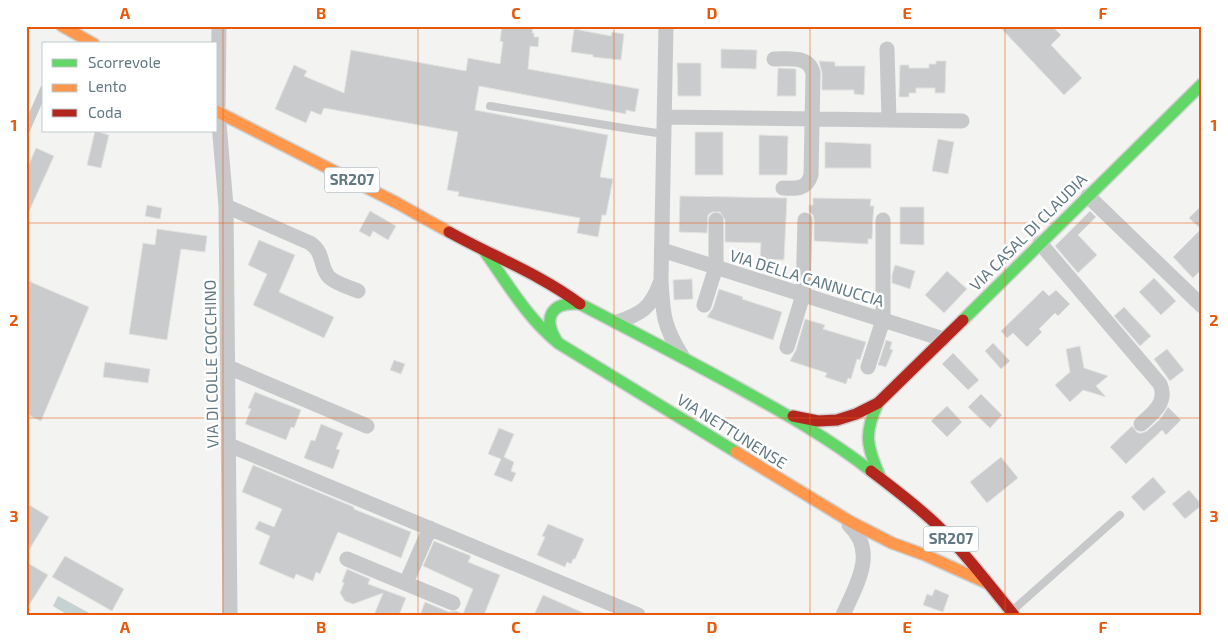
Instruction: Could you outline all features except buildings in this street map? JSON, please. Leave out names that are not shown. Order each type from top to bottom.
[{"type":"main road","points":[[66,31],[90,42]]},
{"type":"main road","name":"VIA CASAL DI CLAUDIA","points":[[788,415],[811,420],[840,421],[855,416],[878,403],[1202,84]]},
{"type":"main road","name":"VIA NETTUNENSE","points":[[218,113],[397,203],[485,252],[557,287],[580,304],[682,357],[830,440],[909,500],[958,546],[1013,613]]},
{"type":"main road","name":"VIA NETTUNENSE","points":[[485,252],[503,275],[530,318],[541,330],[558,343],[826,508],[891,542],[987,583]]},
{"type":"main road","points":[[558,343],[549,326],[553,309],[563,303],[580,304]]},
{"type":"main road","name":"VIA CASAL DI CLAUDIA","points":[[878,403],[869,421],[867,439],[880,477]]},
{"type":"main road","name":"VIA NETTUNENSE","points":[[909,500],[918,513],[919,527]]},
{"type":"main road","name":"SR207","points":[[891,542],[902,543],[912,538]]},
{"type":"street","name":"VIA DI COLLE COCCHINO","points":[[218,69],[219,26]]},
{"type":"street","points":[[666,26],[661,280],[665,324],[682,357]]},
{"type":"street","points":[[887,49],[889,120]]},
{"type":"street","points":[[774,59],[806,61],[811,66],[813,73],[810,178],[802,188],[783,188]]},
{"type":"street","points":[[664,117],[962,121]]},
{"type":"street","name":"VIA DI COLLE COCCHINO","points":[[218,122],[226,206],[230,615]]},
{"type":"street","points":[[1088,196],[1202,306]]},
{"type":"street","points":[[226,206],[310,243],[318,250],[325,271],[329,276],[358,291]]},
{"type":"street","points":[[704,305],[716,267],[716,220]]},
{"type":"street","points":[[787,348],[803,295],[805,220]]},
{"type":"street","points":[[868,367],[883,320],[883,220]]},
{"type":"street","points":[[1040,243],[1160,384],[1163,392],[1161,401],[1141,424]]},
{"type":"street","name":"VIA DELLA CANNUCCIA","points":[[662,250],[943,339]]},
{"type":"street","points":[[617,322],[636,315],[644,309],[651,301],[661,280]]},
{"type":"street","points":[[228,367],[367,426]]},
{"type":"street","points":[[229,445],[638,615]]},
{"type":"street","points":[[826,508],[849,525],[859,536],[864,550],[860,575],[843,615]]},
{"type":"street","points":[[406,583],[430,528]]},
{"type":"street","points":[[860,575],[876,552],[891,542]]},
{"type":"street","points":[[347,559],[453,603]]},
{"type":"lane","points":[[26,130],[42,94]]},
{"type":"lane","points":[[490,106],[664,134]]},
{"type":"lane","points":[[1013,613],[1120,515]]},
{"type":"shaded area","points":[[58,596],[89,613],[88,615],[68,615],[53,606]]},
{"type":"traffic: fast","points":[[963,320],[1202,84]]},
{"type":"traffic: fast","points":[[485,252],[527,312],[558,343],[736,452]]},
{"type":"traffic: fast","points":[[558,343],[550,326],[552,313],[562,305],[580,304],[697,365],[770,406],[822,436],[871,471]]},
{"type":"traffic: fast","points":[[878,403],[870,424],[868,440],[880,477]]},
{"type":"traffic: slow","points":[[62,26],[90,42]]},
{"type":"traffic: slow","points":[[218,112],[397,203],[449,232]]},
{"type":"traffic: slow","points":[[736,452],[851,522],[892,543],[925,555],[987,583]]},
{"type":"traffic: jam","points":[[449,232],[549,283],[580,304]]},
{"type":"traffic: jam","points":[[793,416],[818,421],[837,420],[856,414],[878,403],[963,320]]},
{"type":"traffic: jam","points":[[871,471],[920,510],[947,535],[1014,615]]}]
